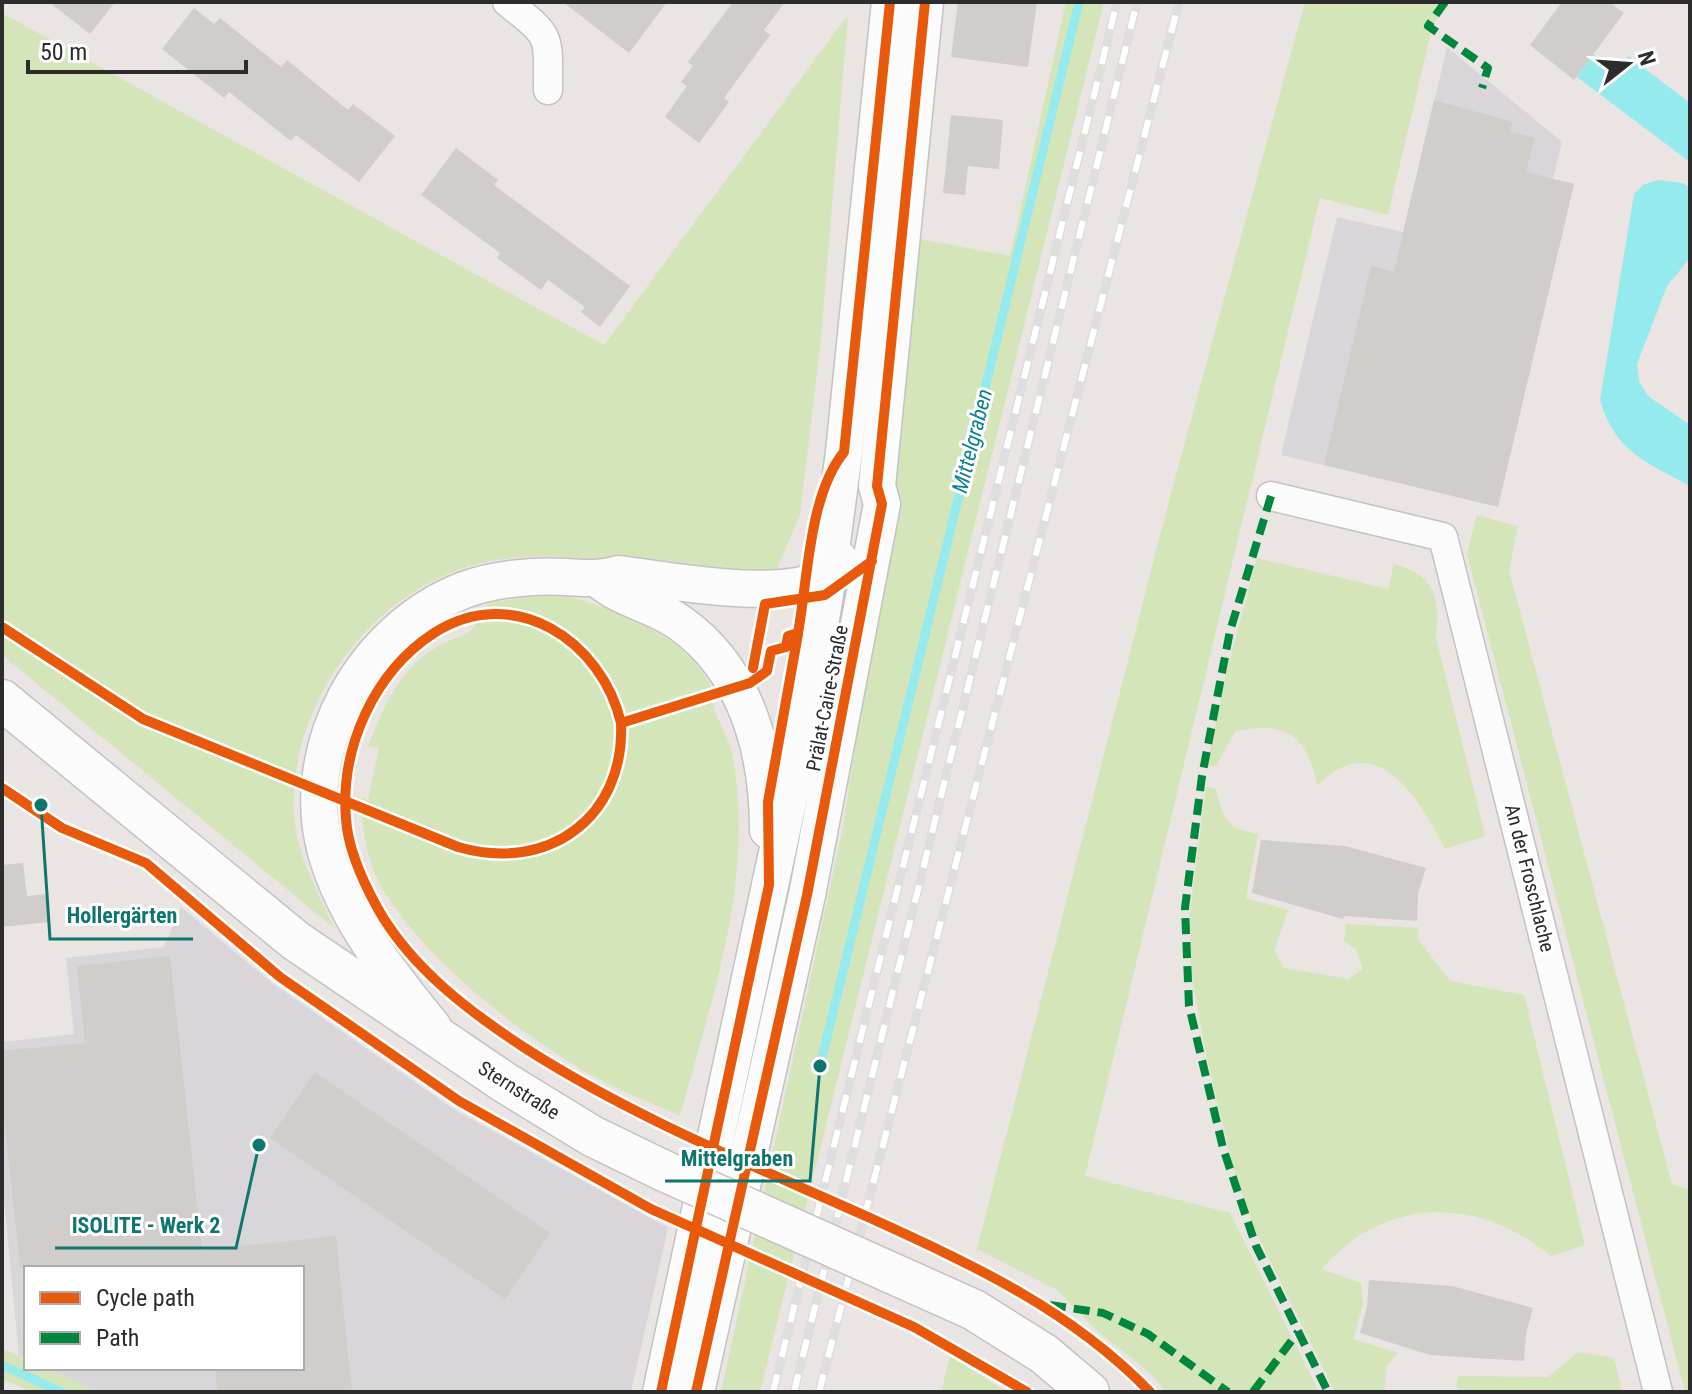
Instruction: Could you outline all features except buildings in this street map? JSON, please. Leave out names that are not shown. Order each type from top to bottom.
[{"type":"main road","name":"Sternstraße","points":[[2,700],[296,941],[592,1136],[974,1310],[1044,1354],[1089,1392]]},
{"type":"street","points":[[507,2],[543,31],[548,45],[548,90]]},
{"type":"street","name":"Prälat-Caire-Straße","points":[[681,1383],[807,895],[882,504],[877,486],[898,102],[890,2]]},
{"type":"street","name":"Prälat-Caire-Straße","points":[[681,1383],[769,885],[797,760],[828,574],[898,102],[925,2]]},
{"type":"street","points":[[444,1041],[386,970],[356,922],[326,850],[321,793],[329,734],[346,695],[373,654],[420,613],[465,590],[520,579],[564,576],[599,580],[619,574],[754,589],[806,582],[828,574],[854,537],[865,501],[877,486]]},
{"type":"street","name":"An der Froschlache","points":[[1271,496],[1443,537],[1658,1392]]},
{"type":"street","points":[[599,580],[618,596],[643,603],[680,622],[706,646],[738,689],[763,753],[768,802],[769,885]]},
{"type":"shaded area","points":[[1447,47],[1562,142],[1553,179],[1574,184],[1498,506],[1281,455],[1337,217],[1403,232]]},
{"type":"shaded area","points":[[181,907],[272,983],[455,1110],[668,1228],[631,1392],[98,1392],[50,1370],[304,1370],[304,1266],[24,1266],[24,1358],[19,1356],[2,1179],[2,1042],[74,1034],[66,958],[164,947]]},
{"type":"green space","points":[[1066,2],[1104,2],[760,1392],[721,1392],[843,827],[893,495],[920,239],[1010,256]]},
{"type":"green space","points":[[1305,2],[1449,2],[1433,24],[1388,215],[1320,198],[1085,1176],[1230,1213],[1319,1392],[1166,1392],[1152,1375],[1094,1328],[1057,1290],[977,1249],[1170,497]]},
{"type":"green space","points":[[2,13],[604,345],[848,15],[821,339],[800,514],[775,574],[684,570],[564,557],[516,558],[491,561],[450,573],[411,594],[377,620],[348,653],[324,690],[306,730],[296,772],[294,814],[299,844],[334,928],[2,655]]},
{"type":"green space","points":[[1477,515],[1518,526],[1509,570],[1672,1184],[1690,1190],[1690,1392],[1685,1392],[1467,554]]},
{"type":"green space","points":[[1257,558],[1388,589],[1394,564],[1427,582],[1436,599],[1436,637],[1485,836],[1445,849],[1423,809],[1409,791],[1394,776],[1377,766],[1358,763],[1338,769],[1317,786],[1308,755],[1300,744],[1280,730],[1267,728],[1235,732],[1216,766],[1207,767],[1225,678]]},
{"type":"green space","points":[[549,593],[616,612],[639,622],[680,648],[709,683],[715,712],[732,752],[738,799],[735,891],[717,981],[680,1116],[611,1086],[573,1064],[477,994],[419,938],[396,909],[378,880],[368,851],[360,798],[368,800],[379,748],[368,746],[399,682],[429,652],[469,632],[488,603]]},
{"type":"green space","points":[[1206,787],[1216,789],[1224,815],[1232,825],[1258,834],[1246,898],[1288,910],[1274,951],[1284,968],[1348,979],[1363,969],[1356,950],[1344,941],[1346,924],[1419,928],[1417,938],[1450,981],[1524,995],[1585,1245],[1551,1256],[1523,1236],[1494,1222],[1464,1214],[1433,1212],[1403,1217],[1374,1227],[1347,1245],[1322,1269],[1361,1283],[1363,1305],[1353,1339],[1398,1353],[1387,1366],[1384,1392],[1335,1392],[1254,1228],[1232,1163],[1206,1054],[1191,973],[1190,912]]},
{"type":"green space","points":[[2,1348],[24,1358],[24,1370],[50,1370],[98,1392],[32,1392],[2,1379]]},
{"type":"green space","points":[[1578,1352],[1614,1358],[1622,1392],[1461,1392],[1456,1386],[1458,1376],[1548,1377]]},
{"type":"green space","points":[[950,1356],[1007,1392],[941,1392]]},
{"type":"water","points":[[1593,54],[1617,71],[1628,56],[1690,103],[1690,162],[1577,77]]},
{"type":"water","points":[[1658,180],[1683,183],[1690,188],[1690,258],[1667,286],[1637,364],[1639,381],[1648,396],[1690,425],[1690,486],[1634,454],[1614,432],[1600,400],[1634,194],[1643,185]]},
{"type":"waterway","name":"Mittelgraben","points":[[820,1066],[1079,2]]},
{"type":"waterway","name":"Mittelgraben","points":[[2,1365],[61,1392]]},
{"type":"railway","points":[[773,1392],[1117,2]]},
{"type":"railway","points":[[794,1392],[1137,2]]},
{"type":"railway","points":[[819,1392],[1179,2]]},
{"type":"marked path","points":[[1445,2],[1428,26],[1488,68],[1482,88]]},
{"type":"marked path","points":[[1271,496],[1230,631],[1202,776],[1185,908],[1189,1006],[1223,1148],[1256,1246],[1328,1392]]},
{"type":"marked path","points":[[1050,1305],[1103,1313],[1148,1334],[1228,1392]]},
{"type":"marked path","points":[[1253,1392],[1298,1332]]},
{"type":"cycle path","points":[[2,627],[143,719],[458,847],[491,853],[522,852],[550,844],[575,830],[595,811],[610,786],[619,757],[621,723],[750,683],[767,671],[771,651],[786,647],[788,636],[798,633],[817,514],[832,470],[844,452],[890,2]]},
{"type":"cycle path","points":[[696,1392],[807,895],[882,504],[877,486],[925,2]]},
{"type":"cycle path","points":[[753,668],[765,604],[825,595],[872,561]]},
{"type":"cycle path","points":[[621,723],[611,693],[595,667],[575,645],[550,628],[523,617],[494,614],[464,619],[434,633],[413,649],[378,690],[365,714],[355,739],[346,792],[347,831],[353,854],[367,888],[392,931],[425,970],[464,1005],[569,1075],[695,1140],[906,1235],[1018,1291],[1087,1336],[1150,1392]]},
{"type":"cycle path","points":[[661,1392],[769,885],[768,802],[798,634]]},
{"type":"cycle path","points":[[2,788],[62,828],[146,863],[280,977],[459,1101],[651,1209],[914,1327],[1027,1392]]},
{"type":"place","name":"Hollergärten","points":[[41,805]]},
{"type":"place","name":"Mittelgraben","points":[[820,1066]]},
{"type":"place","name":"ISOLITE - Werk 2","points":[[259,1145]]}]
